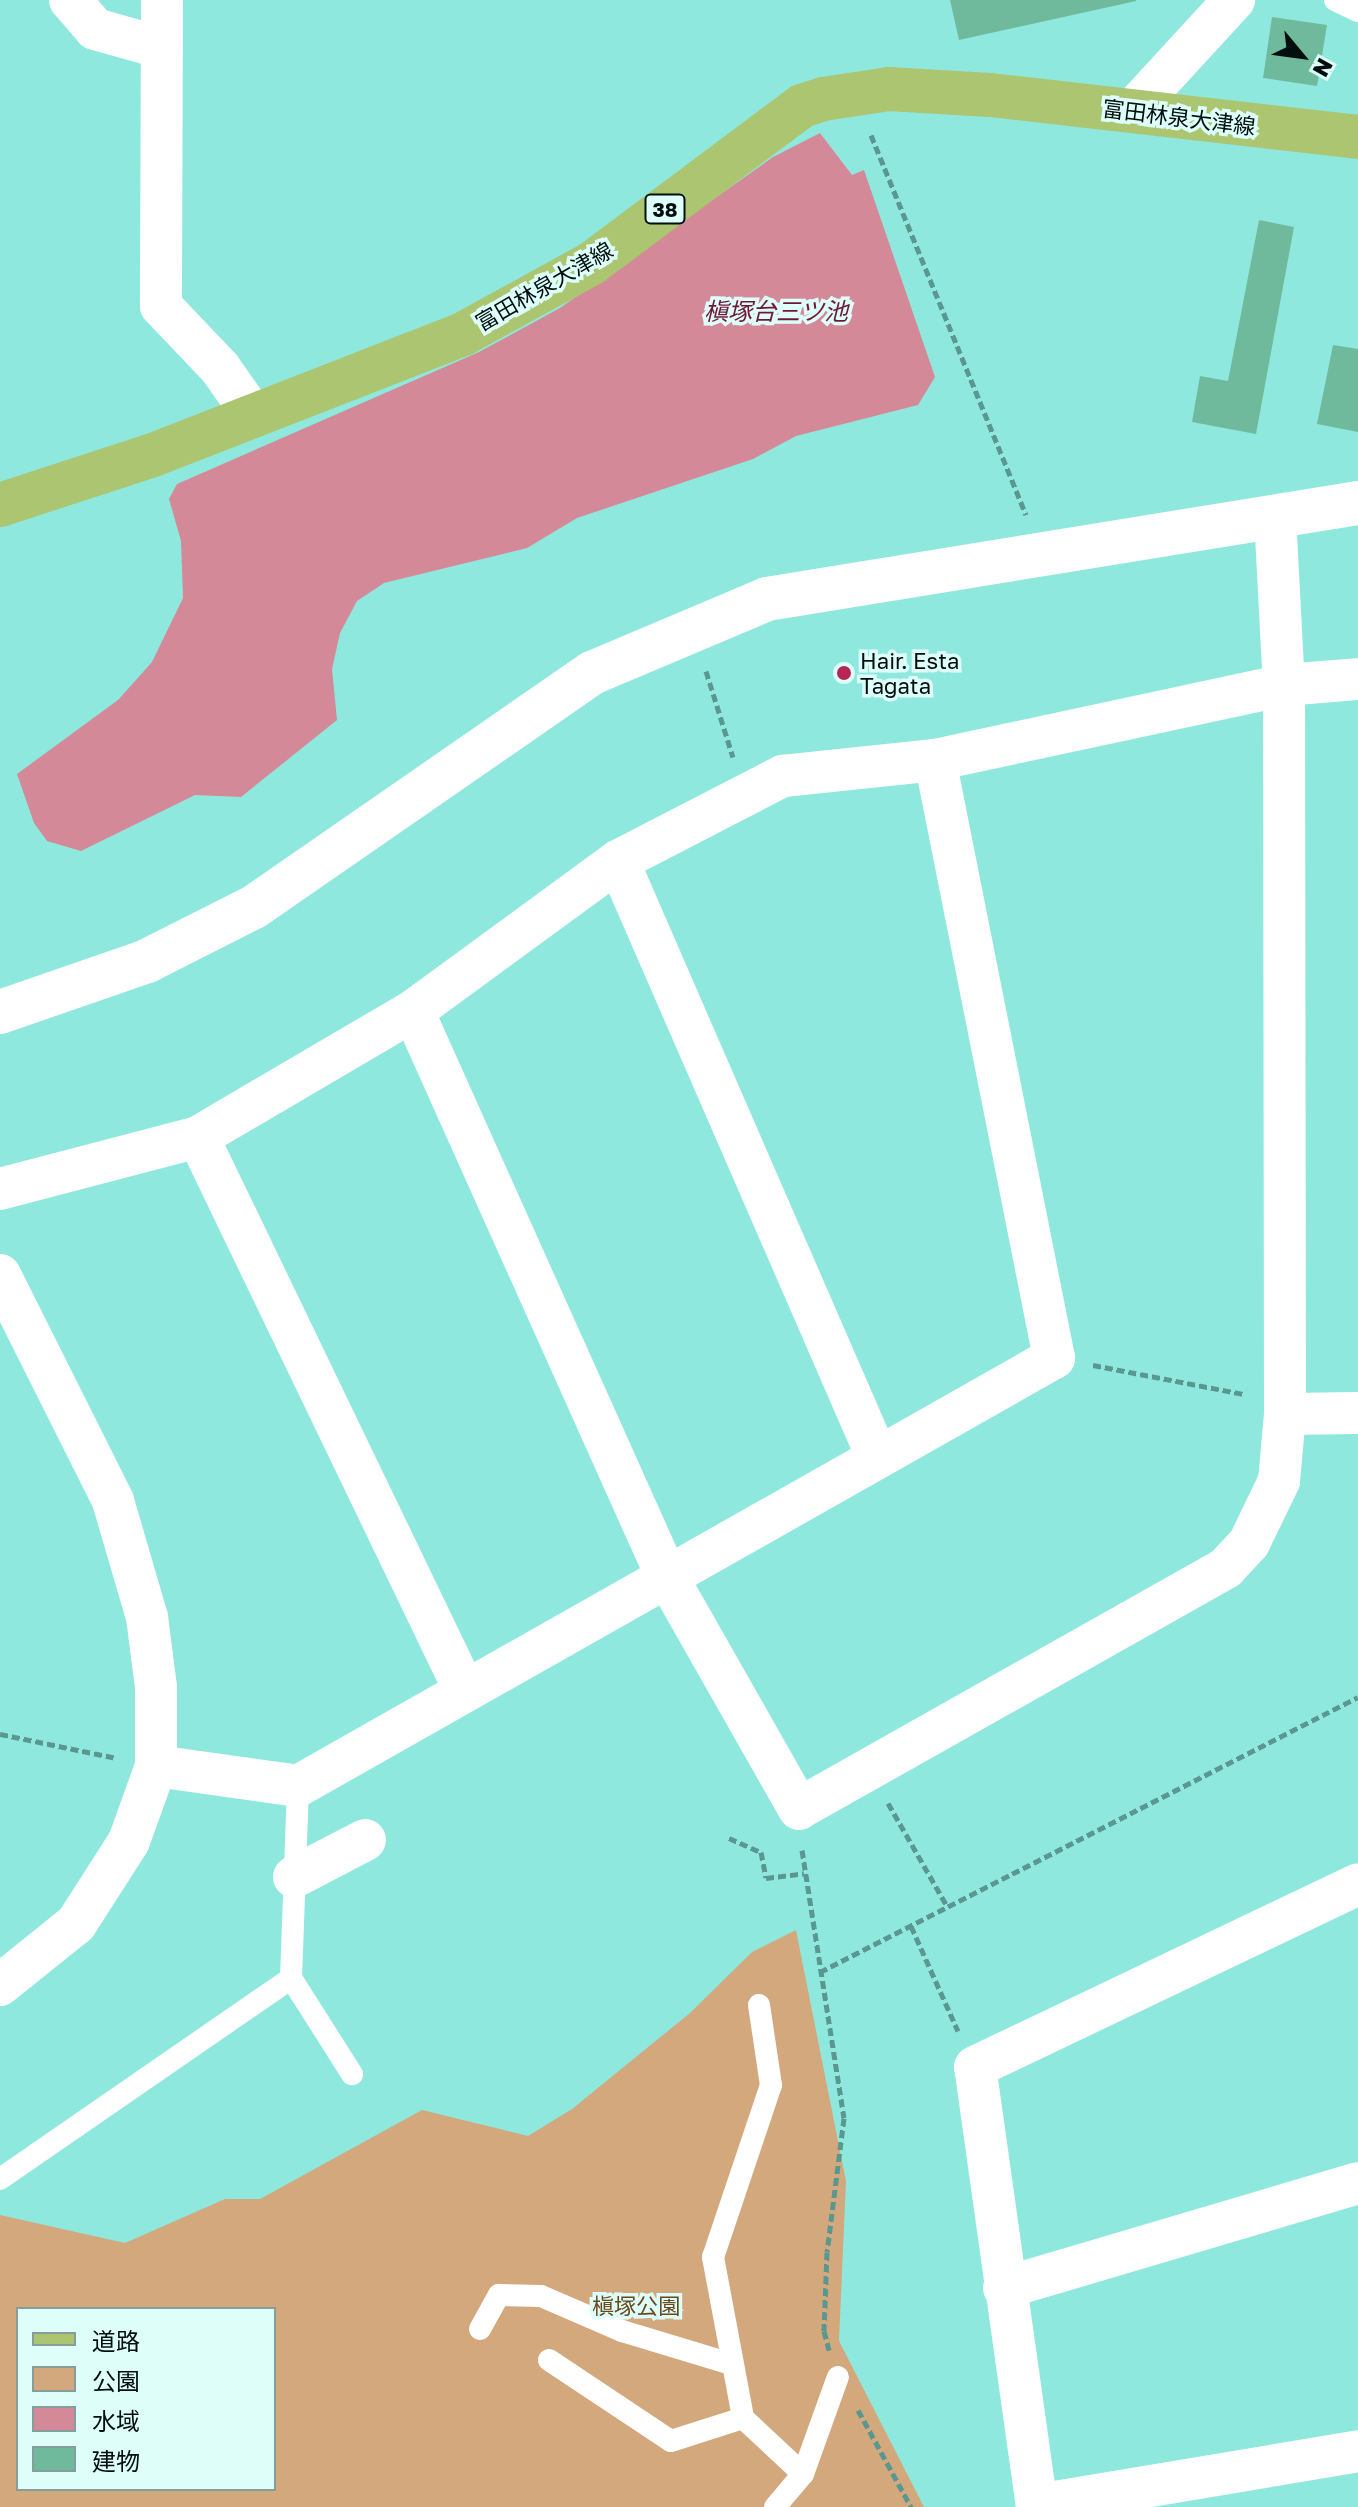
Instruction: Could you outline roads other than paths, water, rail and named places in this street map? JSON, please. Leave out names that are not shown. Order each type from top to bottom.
[{"type":"main road","name":"富田林泉大津線","points":[[0,505],[253,415],[463,334],[592,263],[813,103],[889,89],[1132,111],[1358,137]]},
{"type":"street","points":[[70,0],[95,29],[159,47]]},
{"type":"street","points":[[162,0],[159,47],[161,306],[220,368],[253,415]]},
{"type":"street","points":[[1132,111],[1234,0]]},
{"type":"street","points":[[0,1012],[147,961],[254,907],[592,673],[767,599],[1043,557],[1358,503]]},
{"type":"street","points":[[413,1011],[666,1575],[799,1809],[1226,1568],[1249,1543],[1279,1481],[1285,1408],[1284,685],[1275,516]]},
{"type":"street","points":[[0,1189],[198,1137],[413,1011],[618,861],[783,776],[935,760],[1284,685],[1358,679]]},
{"type":"street","points":[[156,1766],[298,1786],[876,1454],[1054,1358],[935,760]]},
{"type":"street","points":[[618,861],[876,1454]]},
{"type":"street","points":[[198,1137],[465,1691]]},
{"type":"street","points":[[0,1275],[113,1501],[147,1617],[156,1687],[156,1766],[129,1841],[76,1924],[0,1985]]},
{"type":"street","points":[[1285,1408],[1358,1413]]},
{"type":"street","points":[[294,1877],[365,1840]]},
{"type":"street","points":[[1358,1884],[975,2067],[1037,2506],[1358,2451]]},
{"type":"street","points":[[1004,2288],[1358,2183]]},
{"type":"lane","points":[[1335,0],[1358,11]]},
{"type":"lane","points":[[298,1786],[291,1978],[352,2074]]},
{"type":"lane","points":[[0,2179],[291,1978]]},
{"type":"lane","points":[[759,2005],[771,2085],[713,2257],[743,2418],[803,2474]]},
{"type":"lane","points":[[480,2329],[499,2295],[541,2296],[622,2331],[731,2364]]},
{"type":"lane","points":[[549,2360],[671,2441],[743,2418]]},
{"type":"lane","points":[[775,2507],[803,2474],[838,2377]]},
{"type":"water","name":"槇塚台三ツ池","points":[[820,133],[852,175],[864,170],[935,377],[918,405],[796,436],[753,459],[577,518],[527,548],[384,583],[357,601],[340,633],[332,669],[337,720],[241,797],[195,795],[81,851],[47,841],[34,823],[17,774],[118,700],[152,662],[183,598],[181,541],[169,499],[177,484],[479,352],[560,308],[773,157]]},
{"type":"place","name":"Hair. Esta Tagata","points":[[844,673]]},
{"type":"park label","name":"槇塚公園","points":[[636,2306]]}]
